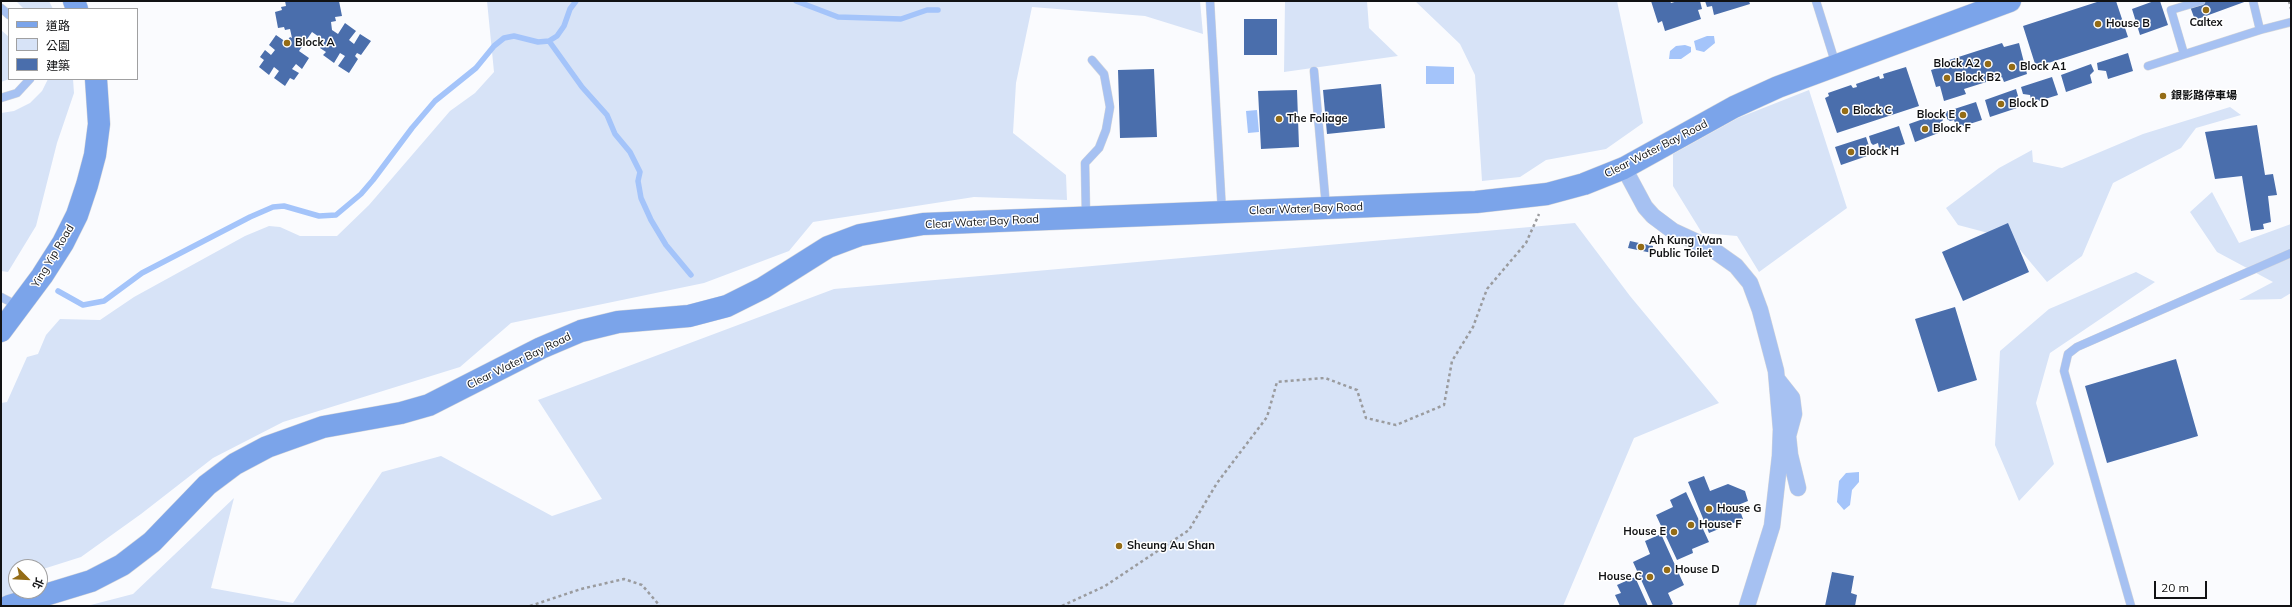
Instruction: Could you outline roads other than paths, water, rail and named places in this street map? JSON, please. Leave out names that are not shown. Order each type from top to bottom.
[{"type":"main road","name":"Clear Water Bay Road","points":[[9,606],[91,582],[122,565],[152,542],[212,481],[235,464],[267,447],[323,427],[401,414],[429,405],[548,345],[581,331],[618,322],[689,316],[720,308],[763,288],[828,246],[879,230],[923,224],[1476,202],[1529,197],[1584,184],[1624,168],[1754,98],[2010,1]]},
{"type":"main road","name":"Ying Yip Road","points":[[1,331],[20,307],[63,243],[77,215],[88,185],[95,155],[99,124],[96,80]]},
{"type":"street","points":[[1624,168],[1637,195],[1653,216],[1673,231],[1725,256],[1744,274],[1750,283],[1760,310],[1777,379],[1781,429],[1776,505],[1767,547],[1747,606]]},
{"type":"street","points":[[1777,379],[1792,398],[1794,414],[1788,436],[1790,455],[1798,488]]},
{"type":"lane","points":[[1210,1],[1222,212]]},
{"type":"lane","points":[[1816,1],[1836,66]]},
{"type":"lane","points":[[2184,54],[2171,10],[2201,1]]},
{"type":"lane","points":[[2253,1],[2260,30]]},
{"type":"lane","points":[[2148,66],[2260,30],[2291,22]]},
{"type":"lane","points":[[1086,217],[1084,163],[1099,148],[1106,130],[1110,108],[1104,74],[1092,60]]},
{"type":"lane","points":[[1314,71],[1326,208]]},
{"type":"lane","points":[[1,98],[17,93],[29,80]]},
{"type":"lane","points":[[2131,606],[2064,371],[2068,354],[2076,347],[2291,253]]},
{"type":"lane","points":[[1,297],[20,307]]},
{"type":"water","points":[[1707,36],[1714,36],[1715,43],[1704,52],[1696,50],[1694,41]]},
{"type":"water","points":[[1685,45],[1691,47],[1691,52],[1681,59],[1669,59],[1670,51],[1676,46]]},
{"type":"water","points":[[1426,66],[1454,67],[1454,84],[1426,84]]},
{"type":"water","points":[[1257,110],[1259,132],[1248,133],[1246,111]]},
{"type":"water","points":[[1859,472],[1859,482],[1852,490],[1850,505],[1844,510],[1837,502],[1839,481],[1846,473]]},
{"type":"waterway","points":[[58,291],[83,305],[104,301],[142,273],[250,217],[273,207],[284,206],[319,216],[336,215],[361,194],[435,101],[476,68],[494,46],[504,38],[514,36],[538,42],[549,41],[557,36],[564,26],[570,9],[576,1]]},
{"type":"waterway","points":[[796,1],[838,17],[901,19],[927,10],[938,10]]},
{"type":"waterway","points":[[549,41],[582,87],[607,115],[615,134],[630,152],[640,172],[638,181],[641,198],[651,220],[666,245],[691,275]]},
{"type":"place","name":"Caltex","points":[[2206,10]]},
{"type":"place","name":"House B","points":[[2098,24]]},
{"type":"place","name":"Block A","points":[[287,43]]},
{"type":"place","name":"Block A2","points":[[1988,64]]},
{"type":"place","name":"Block A1","points":[[2012,67]]},
{"type":"place","name":"Block B2","points":[[1947,78]]},
{"type":"place","name":"銀影路停車場","points":[[2163,96]]},
{"type":"place","name":"Block D","points":[[2001,104]]},
{"type":"place","name":"Block C","points":[[1845,111]]},
{"type":"place","name":"Block E","points":[[1963,115]]},
{"type":"place","name":"The Foliage","points":[[1279,119]]},
{"type":"place","name":"Block F","points":[[1925,129]]},
{"type":"place","name":"Block H","points":[[1851,152]]},
{"type":"place","name":"Ah Kung Wan Public Toilet","points":[[1641,247]]},
{"type":"place","name":"House G","points":[[1709,509]]},
{"type":"place","name":"House F","points":[[1691,525]]},
{"type":"place","name":"House E","points":[[1674,532]]},
{"type":"place","name":"Sheung Au Shan","points":[[1119,546]]},
{"type":"place","name":"House D","points":[[1667,570]]},
{"type":"place","name":"House C","points":[[1650,577]]}]
